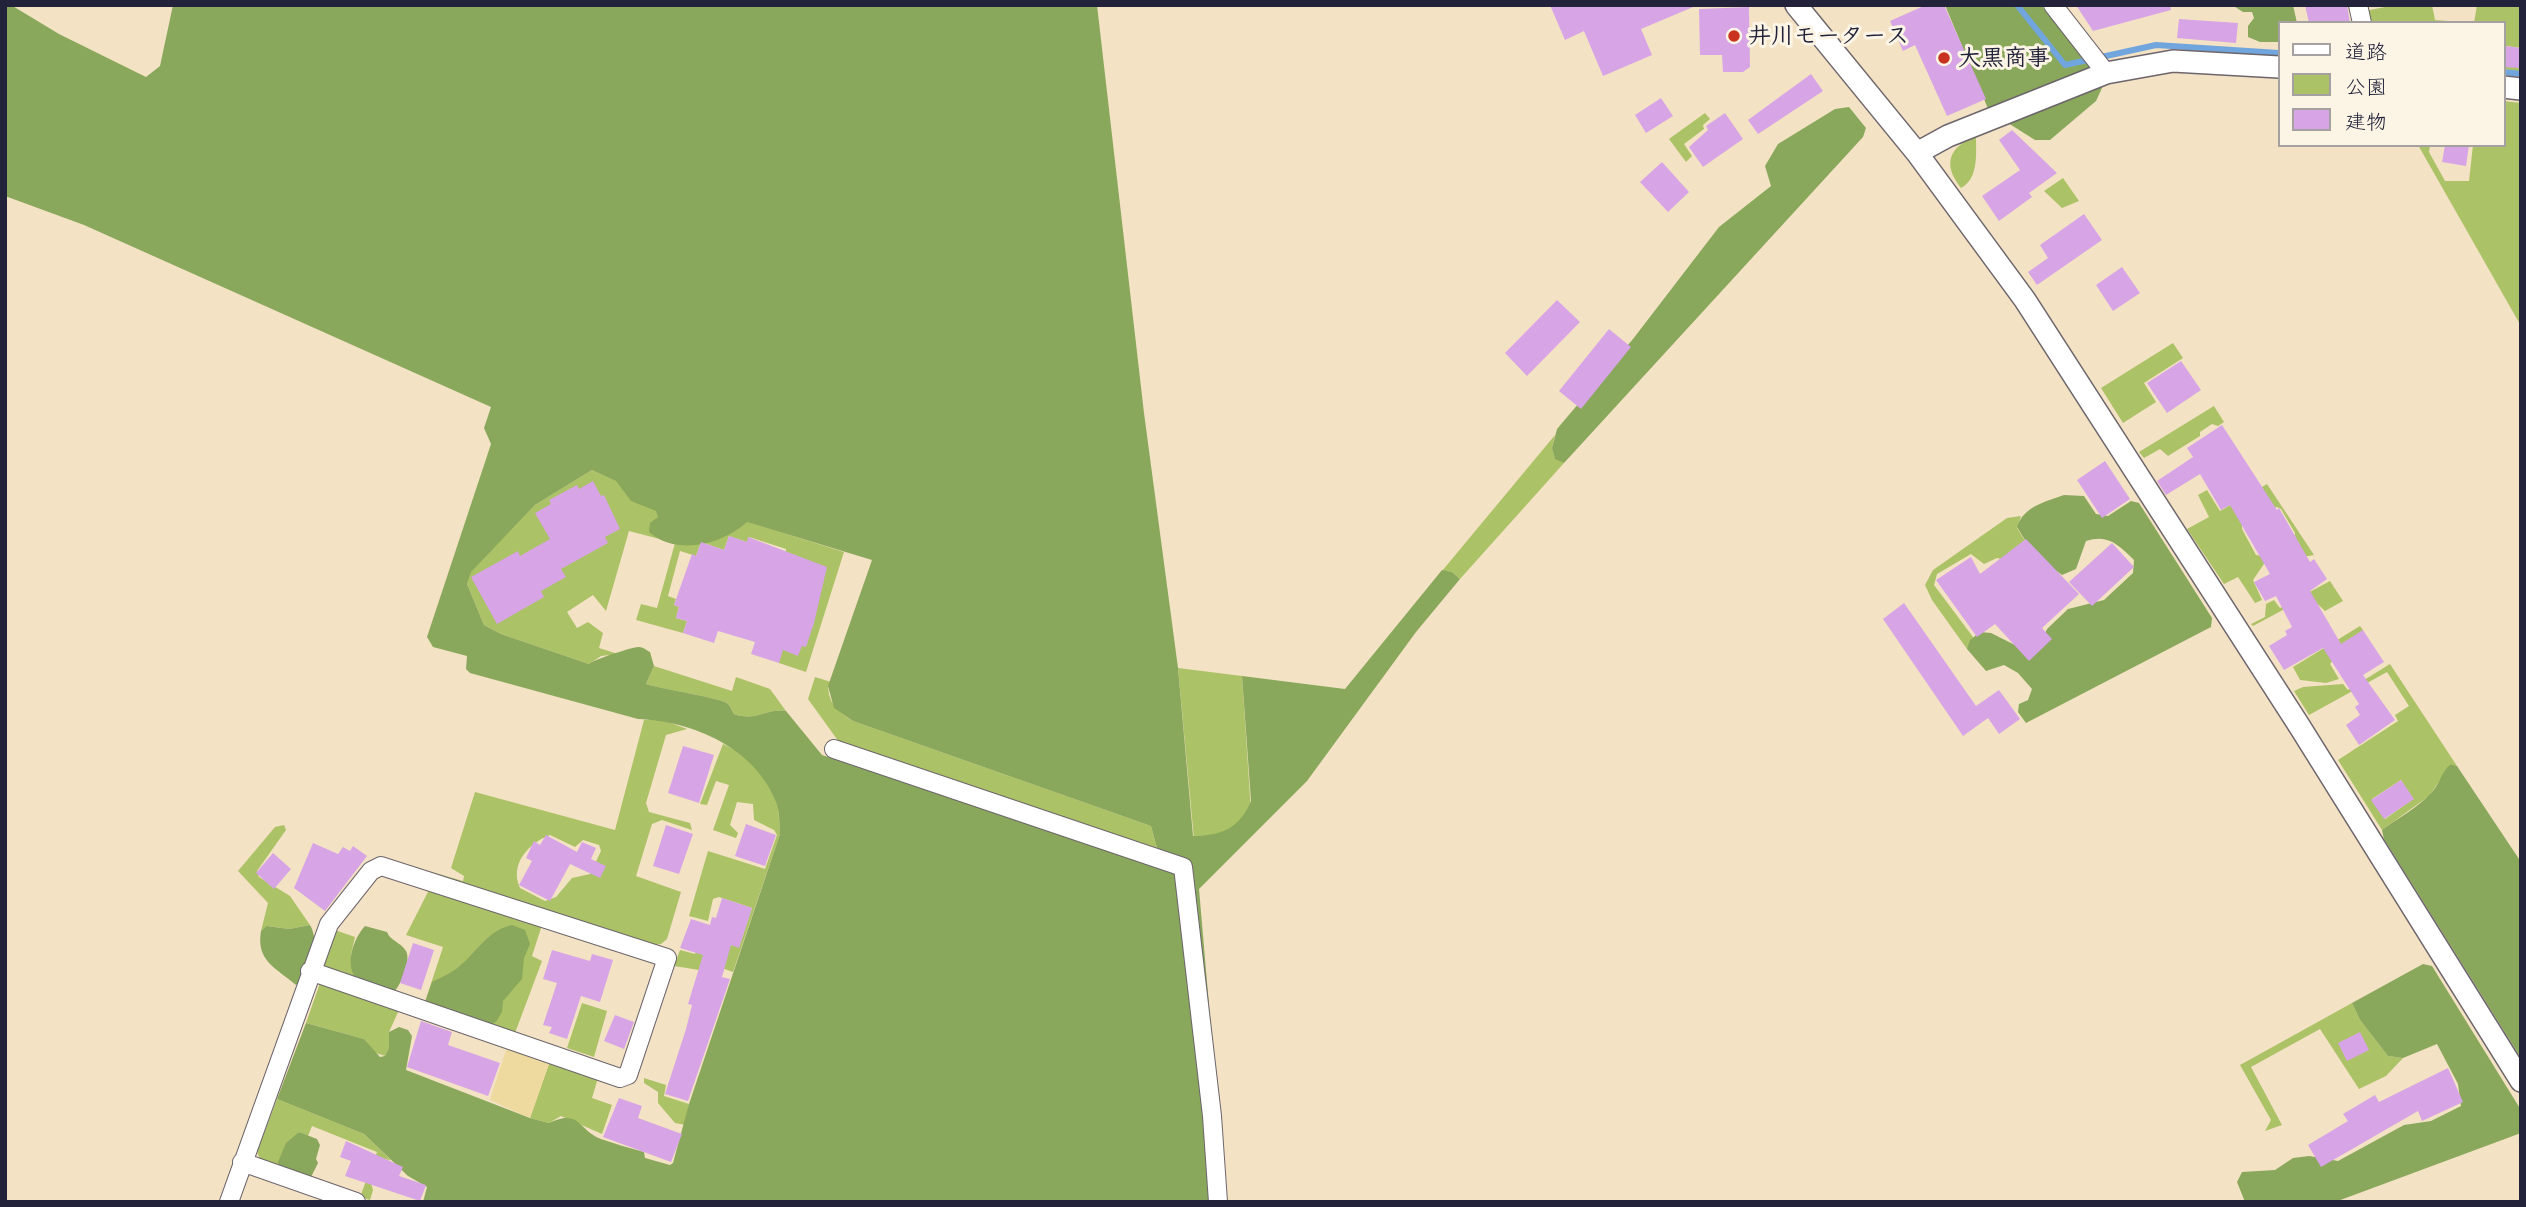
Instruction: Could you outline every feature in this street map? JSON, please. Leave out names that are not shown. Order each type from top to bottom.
[{"type":"street","points":[[1796,5],[1977,231],[2032,312],[2292,715],[2521,1081]]},
{"type":"street","points":[[2053,5],[2106,73]]},
{"type":"street","points":[[1917,153],[1948,136],[2106,73],[2173,61],[2278,67]]},
{"type":"street","points":[[834,749],[1183,867],[1212,1116],[1218,1202]]},
{"type":"street","points":[[229,1202],[310,971],[329,924],[371,871],[381,866],[667,958],[628,1075],[620,1078],[310,971]]},
{"type":"street","points":[[242,1162],[356,1202]]},
{"type":"green space","points":[[5,5],[11,5],[59,34],[146,77],[160,66],[173,5],[1097,5],[1144,413],[1178,668],[1193,836],[1228,829],[1241,818],[1251,801],[1242,676],[1345,689],[1442,570],[1452,572],[1460,579],[1416,632],[1307,781],[1199,889],[1226,1202],[423,1202],[427,1187],[408,1176],[364,1134],[277,1099],[306,1023],[364,1039],[380,1057],[385,1056],[389,1048],[389,1032],[399,1027],[408,1030],[412,1036],[406,1070],[530,1118],[549,1123],[559,1119],[573,1119],[601,1139],[644,1152],[645,1158],[670,1165],[673,1163],[689,1104],[780,834],[777,806],[766,783],[753,767],[720,741],[680,725],[638,719],[470,673],[466,669],[467,656],[433,647],[427,637],[491,444],[484,428],[491,407],[84,225],[5,196]],"holes":[[[592,470],[616,481],[631,501],[656,511],[658,517],[650,523],[649,532],[672,544],[699,545],[712,542],[725,537],[747,522],[872,560],[828,686],[834,708],[853,721],[1151,826],[1157,848],[1154,862],[1149,864],[822,755],[786,711],[742,716],[734,714],[729,705],[723,702],[646,684],[654,666],[650,652],[642,648],[622,651],[589,664],[501,634],[484,625],[467,584],[471,572],[535,505]]]},
{"type":"green space","points":[[1945,5],[2041,5],[2093,70],[2102,88],[2096,101],[2050,140],[2035,140],[1989,111]]},
{"type":"green space","points":[[2232,5],[2293,5],[2297,21],[2278,21],[2278,42],[2260,42],[2248,37],[2248,26],[2254,18],[2252,12],[2243,12]]},
{"type":"green space","points":[[2395,5],[2432,5],[2435,20],[2448,21],[2368,21],[2365,11]]},
{"type":"green space","points":[[2477,5],[2521,5],[2521,48],[2506,46],[2505,56],[2505,21],[2474,21]]},
{"type":"green space","points":[[2505,66],[2521,67],[2521,72],[2505,69]]},
{"type":"green space","points":[[2505,101],[2521,103],[2521,326],[2419,147],[2430,147],[2429,152],[2445,181],[2469,181],[2473,147],[2505,147]]},
{"type":"green space","points":[[1849,107],[1866,128],[1863,137],[1564,463],[1555,459],[1552,448],[1557,429],[1633,339],[1719,227],[1771,186],[1765,166],[1778,144],[1835,109]]},
{"type":"green space","points":[[1705,113],[1710,119],[1703,125],[1704,129],[1684,144],[1692,156],[1686,162],[1669,139]]},
{"type":"green space","points":[[1976,136],[1974,172],[1967,184],[1961,188],[1952,171],[1951,157],[1960,145]]},
{"type":"green space","points":[[2063,178],[2079,201],[2062,208],[2044,191]]},
{"type":"green space","points":[[2173,343],[2183,358],[2144,383],[2156,402],[2123,423],[2101,388]]},
{"type":"green space","points":[[2214,406],[2224,422],[2218,426],[2212,424],[2200,432],[2200,436],[2168,456],[2160,449],[2144,458],[2139,452]]},
{"type":"green space","points":[[1555,435],[1552,448],[1555,458],[1564,463],[1460,579],[1452,572],[1442,571]]},
{"type":"green space","points":[[592,470],[617,481],[844,552],[806,672],[779,663],[786,549],[749,537],[747,542],[729,536],[724,550],[701,542],[696,556],[680,551],[668,596],[676,599],[674,605],[679,607],[676,618],[687,621],[683,633],[636,620],[641,604],[657,608],[675,543],[629,531],[606,611],[593,595],[567,612],[577,628],[588,622],[603,633],[599,648],[618,654],[601,656],[589,664],[501,634],[484,625],[467,584],[470,572],[535,505]]},
{"type":"green space","points":[[2267,484],[2314,555],[2264,564],[2253,580],[2262,600],[2255,603],[2238,577],[2224,584],[2187,529],[2209,517],[2198,495],[2207,490],[2220,511]],"holes":[[[2277,507],[2281,509],[2295,533],[2294,538],[2263,556],[2256,555],[2242,529],[2242,522]]]},
{"type":"green space","points":[[2064,495],[2084,496],[2096,514],[2108,516],[2131,501],[2139,503],[2212,618],[2211,627],[2026,723],[2018,712],[2019,704],[2028,700],[2032,689],[2018,673],[2004,665],[1986,671],[1967,649],[1970,640],[1980,632],[1991,633],[2027,651],[2039,646],[2047,629],[2068,609],[2104,600],[2133,573],[2134,560],[2107,540],[2086,541],[2076,569],[2062,575],[2034,555],[2017,527],[2020,520],[2030,509]]},
{"type":"green space","points":[[2021,516],[2017,528],[2033,554],[2009,561],[1997,558],[1984,564],[1971,554],[1937,574],[1934,585],[1973,637],[1967,649],[1932,600],[1925,585],[1933,570],[2007,518]]},
{"type":"green space","points":[[2330,581],[2343,601],[2325,611],[2309,596],[2253,626],[2251,624],[2265,617],[2266,604],[2274,600],[2280,608]]},
{"type":"green space","points":[[2360,626],[2363,630],[2347,642],[2330,664],[2339,679],[2326,683],[2300,680],[2293,667]]},
{"type":"green space","points":[[2390,664],[2457,766],[2451,764],[2429,796],[2382,830],[2338,760],[2398,721],[2395,715],[2409,706],[2387,672],[2309,715],[2294,691],[2303,687],[2343,684],[2348,690]],"holes":[[[2401,780],[2413,799],[2385,819],[2372,799]]]},
{"type":"green space","points":[[654,666],[732,691],[736,677],[770,689],[786,711],[742,716],[734,714],[729,705],[723,702],[646,684]]},
{"type":"green space","points":[[1178,668],[1242,676],[1251,812],[1216,847],[1195,850]]},
{"type":"green space","points":[[815,677],[831,682],[828,686],[832,703],[853,721],[1151,826],[1157,848],[839,742],[808,699]]},
{"type":"green space","points":[[644,720],[663,720],[687,729],[666,735],[646,803],[649,812],[690,823],[692,830],[662,820],[652,824],[636,876],[681,892],[667,939],[661,944],[649,946],[402,867],[404,864],[463,881],[464,876],[451,868],[475,792],[615,830]],"holes":[[[550,835],[575,847],[583,840],[599,845],[601,851],[590,874],[572,878],[556,897],[545,901],[520,888],[517,879],[519,863],[535,843]]]},
{"type":"green space","points":[[723,744],[741,753],[759,769],[778,804],[780,834],[733,972],[708,963],[699,970],[674,966],[680,950],[695,954],[704,928],[718,942],[739,947],[752,908],[719,897],[713,899],[708,921],[689,916],[708,851],[765,869],[777,835],[774,830],[754,820],[753,804],[737,802],[730,825],[738,833],[736,838],[713,830],[729,785],[716,781],[707,805],[700,804]]},
{"type":"green space","points":[[2451,764],[2457,766],[2521,862],[2521,1058],[2384,839],[2382,830],[2427,797]]},
{"type":"green space","points":[[284,825],[286,830],[257,871],[259,877],[290,896],[310,925],[289,929],[268,926],[261,931],[268,903],[238,871],[275,827]]},
{"type":"green space","points":[[430,888],[542,925],[532,956],[542,961],[515,1033],[425,1002],[443,947],[406,935]]},
{"type":"green space","points":[[310,925],[314,940],[313,957],[302,980],[296,985],[264,957],[261,950],[261,931],[267,926],[289,929]]},
{"type":"green space","points":[[512,925],[525,930],[530,944],[524,958],[522,979],[503,1001],[502,1012],[496,1022],[487,1026],[425,1002],[432,982],[456,969],[495,932]]},
{"type":"green space","points":[[365,926],[387,932],[406,951],[404,975],[390,996],[362,984],[354,976],[352,953]]},
{"type":"green space","points":[[335,930],[355,937],[351,954],[359,982],[323,970],[321,954]]},
{"type":"green space","points":[[2423,964],[2432,966],[2521,1110],[2521,1133],[2335,1202],[2245,1202],[2237,1182],[2242,1172],[2275,1170],[2293,1158],[2309,1156],[2338,1161],[2404,1125],[2431,1121],[2461,1106],[2458,1084],[2437,1044],[2403,1058],[2388,1056],[2360,1020],[2352,1003]]},
{"type":"green space","points":[[320,983],[399,1010],[389,1032],[389,1048],[385,1056],[373,1052],[364,1039],[306,1023]]},
{"type":"green space","points":[[582,1003],[607,1011],[594,1057],[567,1048]]},
{"type":"green space","points":[[2352,1003],[2360,1020],[2388,1056],[2403,1058],[2386,1076],[2359,1089],[2320,1029],[2251,1067],[2282,1125],[2265,1131],[2271,1120],[2240,1065]]},
{"type":"green space","points":[[550,1061],[598,1078],[592,1098],[612,1105],[602,1134],[561,1116],[549,1123],[530,1118]]},
{"type":"green space","points":[[644,1078],[666,1085],[664,1096],[689,1104],[686,1125],[675,1123],[658,1103],[658,1092],[644,1083]]},
{"type":"green space","points":[[277,1099],[364,1134],[391,1160],[381,1159],[371,1183],[373,1190],[370,1200],[360,1197],[377,1152],[312,1126],[308,1136],[299,1132],[279,1166],[260,1159],[257,1152]]},
{"type":"green space","points":[[299,1132],[317,1139],[320,1145],[316,1159],[318,1163],[311,1177],[279,1166],[278,1162],[286,1143]]},
{"type":"sand","points":[[507,1047],[550,1061],[530,1118],[490,1100]]},
{"type":"building","points":[[1550,5],[1698,5],[1641,29],[1652,55],[1603,76],[1584,31],[1565,40]]},
{"type":"building","points":[[1926,5],[1944,5],[1986,99],[1947,116],[1915,45],[1903,51],[1890,21]]},
{"type":"building","points":[[2076,5],[2170,5],[2171,10],[2093,31]]},
{"type":"building","points":[[2305,5],[2347,5],[2350,21],[2309,21]]},
{"type":"building","points":[[1749,7],[1750,67],[1743,72],[1723,72],[1722,55],[1700,55],[1699,9]]},
{"type":"building","points":[[2179,19],[2238,23],[2236,43],[2177,38]]},
{"type":"building","points":[[2506,46],[2521,48],[2519,68],[2505,67]]},
{"type":"building","points":[[1811,74],[1823,91],[1758,134],[1748,120]]},
{"type":"building","points":[[1661,98],[1673,116],[1646,133],[1635,115]]},
{"type":"building","points":[[1725,113],[1743,139],[1703,167],[1689,147],[1708,130],[1706,126]]},
{"type":"building","points":[[2012,130],[2057,173],[2029,193],[2032,197],[1999,221],[1982,196],[2020,170],[1999,140]]},
{"type":"building","points":[[2445,147],[2469,147],[2466,166],[2442,162]]},
{"type":"building","points":[[1662,162],[1689,192],[1668,212],[1640,182]]},
{"type":"building","points":[[2084,214],[2102,240],[2037,285],[2028,272],[2048,258],[2040,245]]},
{"type":"building","points":[[2122,267],[2140,293],[2113,311],[2096,285]]},
{"type":"building","points":[[1557,300],[1580,322],[1527,376],[1505,353]]},
{"type":"building","points":[[1609,329],[1631,347],[1581,409],[1559,391]]},
{"type":"building","points":[[2181,361],[2201,390],[2167,413],[2147,383]]},
{"type":"building","points":[[2222,425],[2277,510],[2279,508],[2310,562],[2314,559],[2327,579],[2310,591],[2341,644],[2363,630],[2384,662],[2363,675],[2395,720],[2359,745],[2346,725],[2360,715],[2355,707],[2359,704],[2323,648],[2284,670],[2269,646],[2287,635],[2285,631],[2292,627],[2276,596],[2265,601],[2254,582],[2270,574],[2230,505],[2221,510],[2200,474],[2166,495],[2157,481],[2193,457],[2187,448]]},
{"type":"building","points":[[2105,461],[2130,499],[2102,518],[2077,480]]},
{"type":"building","points":[[593,481],[601,496],[604,495],[620,529],[605,537],[608,543],[561,569],[566,577],[541,591],[544,597],[497,624],[471,577],[518,551],[520,556],[550,539],[535,513],[551,504],[549,500],[577,485],[579,489]]},
{"type":"building","points":[[729,536],[747,542],[748,537],[827,567],[814,623],[806,647],[802,646],[798,656],[783,650],[779,663],[751,654],[755,642],[718,631],[714,643],[683,633],[687,621],[676,618],[679,607],[674,605],[692,554],[696,556],[701,542],[724,550]]},
{"type":"building","points":[[2026,539],[2079,594],[2042,628],[2052,639],[2029,661],[1995,624],[1977,637],[1936,580],[1971,557],[1980,574]]},
{"type":"building","points":[[2112,543],[2134,567],[2092,606],[2069,582]]},
{"type":"building","points":[[1904,603],[1976,706],[1999,690],[2020,719],[1999,734],[1988,718],[1963,736],[1883,619]]},
{"type":"building","points":[[683,746],[714,755],[699,803],[668,793]]},
{"type":"building","points":[[2401,780],[2414,799],[2384,819],[2371,800]]},
{"type":"building","points":[[746,824],[776,835],[765,866],[735,856]]},
{"type":"building","points":[[666,825],[693,834],[679,874],[653,866]]},
{"type":"building","points":[[546,835],[577,852],[582,842],[596,848],[591,859],[606,866],[600,878],[570,864],[550,901],[519,885],[532,861],[526,858],[534,841],[540,845]]},
{"type":"building","points":[[313,843],[338,854],[343,847],[350,851],[353,846],[367,856],[325,911],[294,888]]},
{"type":"building","points":[[273,853],[291,869],[274,889],[256,873]]},
{"type":"building","points":[[722,898],[752,908],[739,948],[731,945],[722,977],[730,979],[688,1101],[665,1094],[686,1029],[692,1005],[688,1004],[703,955],[680,948],[691,919],[710,925],[712,917],[716,918]]},
{"type":"building","points":[[413,943],[434,950],[421,990],[400,983]]},
{"type":"building","points":[[552,950],[590,961],[592,954],[613,960],[600,1002],[581,996],[567,1039],[549,1033],[552,1027],[543,1025],[557,983],[543,979]]},
{"type":"building","points":[[615,1015],[634,1022],[624,1049],[604,1041]]},
{"type":"building","points":[[421,1021],[452,1032],[448,1045],[500,1063],[488,1096],[407,1067]]},
{"type":"building","points":[[2360,1032],[2369,1050],[2347,1061],[2338,1043]]},
{"type":"building","points":[[2448,1068],[2463,1102],[2422,1121],[2418,1111],[2321,1167],[2308,1145],[2348,1121],[2343,1114],[2375,1095],[2379,1102]]},
{"type":"building","points":[[619,1098],[642,1106],[638,1118],[682,1134],[671,1162],[603,1137]]},
{"type":"building","points":[[346,1141],[403,1167],[399,1176],[426,1185],[420,1201],[345,1176],[351,1161],[340,1157]]},
{"type":"waterway","points":[[2017,5],[2065,65],[2156,45],[2278,53]]},
{"type":"waterway","points":[[2505,72],[2521,74]]},
{"type":"place","name":"井川モータース","points":[[1734,36]]},
{"type":"place","name":"大黒商事","points":[[1944,58]]}]
